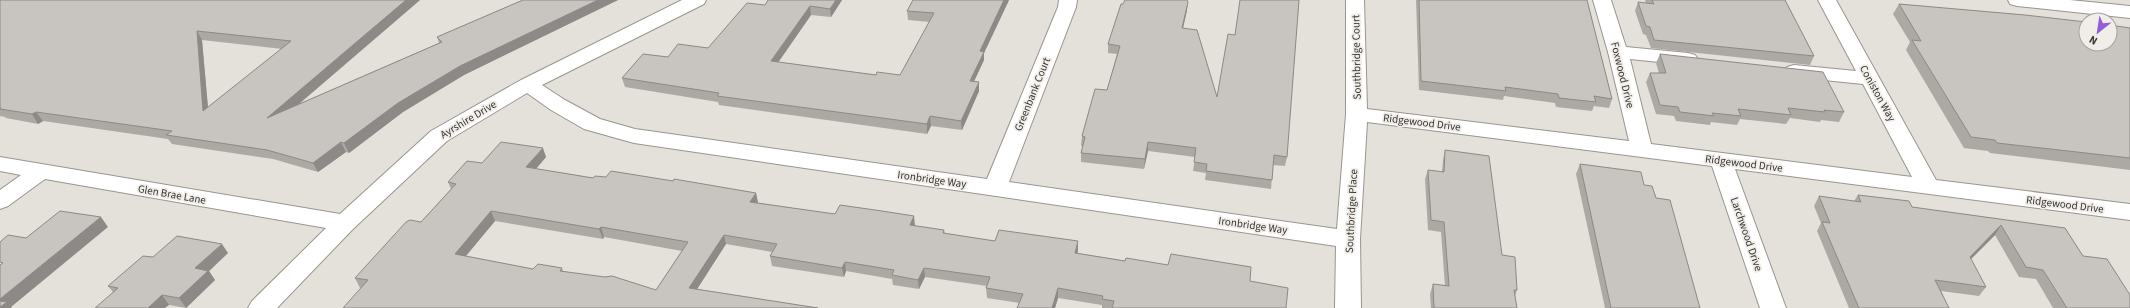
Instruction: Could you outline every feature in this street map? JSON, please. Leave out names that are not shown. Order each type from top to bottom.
[{"type":"street","name":"Greenbank Court","points":[[995,188],[1067,7],[1068,0]]},
{"type":"street","name":"Southbridge Court","points":[[1356,0],[1357,114]]},
{"type":"street","name":"Foxwood Drive","points":[[1602,0],[1618,52],[1642,150]]},
{"type":"street","name":"Coniston Way","points":[[1827,0],[1929,186]]},
{"type":"street","points":[[2017,0],[2130,12]]},
{"type":"street","name":"Ayrshire Drive","points":[[262,308],[345,223],[439,136],[528,84],[693,1]]},
{"type":"street","points":[[1618,52],[1703,61]]},
{"type":"street","points":[[1772,68],[1871,79]]},
{"type":"street","name":"Ironbridge Way","points":[[528,84],[558,105],[592,124],[634,136],[1348,239]]},
{"type":"street","name":"Ridgewood Drive","points":[[1357,114],[2130,212]]},
{"type":"street","name":"Southbridge Place","points":[[1348,308],[1348,239],[1357,114]]},
{"type":"street","name":"Larchwood Drive","points":[[1721,160],[1773,308]]},
{"type":"street","name":"Glen Brae Lane","points":[[0,164],[345,223]]},
{"type":"street","points":[[0,201],[41,171]]},
{"type":"building","points":[[0,0],[406,0],[267,118],[442,42],[437,37],[523,0],[598,0],[460,66],[398,103],[344,143],[341,142],[313,163],[267,150],[166,135],[172,131],[36,112],[32,114],[0,108]],"holes":[[[197,31],[291,41],[203,111]]]},
{"type":"building","points":[[768,0],[836,0],[830,9],[810,6],[771,61],[876,75],[877,72],[900,75],[934,13],[907,11],[913,0],[1004,0],[980,51],[984,52],[970,81],[979,82],[961,121],[930,116],[927,124],[717,96],[719,93],[622,78],[643,54],[668,57],[678,44],[708,48],[747,3],[765,5]]},
{"type":"building","points":[[1125,0],[1187,0],[1188,2],[1182,28],[1197,30],[1217,97],[1228,34],[1235,35],[1240,0],[1299,0],[1287,157],[1274,155],[1272,180],[1206,171],[1207,164],[1194,162],[1196,148],[1148,142],[1145,159],[1081,153],[1085,137],[1082,136],[1095,89],[1107,90],[1120,46],[1108,44],[1121,4],[1123,4]]},
{"type":"building","points":[[1419,0],[1587,0],[1612,99],[1594,96],[1596,102],[1559,98],[1558,94],[1505,87],[1506,91],[1421,81]]},
{"type":"building","points":[[1652,0],[1785,0],[1814,56],[1654,40],[1650,27],[1646,26],[1638,2],[1654,4]]},
{"type":"building","points":[[1899,4],[2078,21],[2078,52],[2118,52],[2118,26],[2130,28],[2130,158],[1997,143],[1995,140],[1971,137],[1912,40],[1921,41]]},
{"type":"building","points":[[1660,54],[1823,72],[1844,112],[1824,110],[1825,112],[1788,108],[1791,115],[1738,109],[1741,116],[1712,113],[1714,116],[1680,112],[1678,107],[1660,105],[1650,73],[1666,73]]},
{"type":"building","points":[[501,142],[543,148],[526,167],[593,178],[595,176],[606,177],[611,171],[673,181],[674,179],[756,193],[750,202],[835,214],[840,205],[914,216],[910,225],[944,230],[943,233],[995,241],[999,230],[1078,241],[1075,253],[1125,261],[1126,258],[1168,265],[1171,254],[1251,267],[1250,281],[1288,288],[1286,308],[1112,308],[1114,301],[1102,299],[1103,296],[1058,288],[1052,308],[1017,308],[1023,294],[986,288],[990,277],[924,268],[918,280],[892,275],[894,270],[845,262],[842,268],[770,256],[777,244],[724,235],[689,288],[818,308],[343,308],[368,280],[355,278],[406,222],[410,220],[421,222],[456,184],[448,182],[467,161],[482,163]],"holes":[[[491,211],[599,229],[601,227],[688,242],[656,290],[612,276],[605,277],[560,271],[562,268],[538,264],[533,269],[455,254]]]},
{"type":"building","points":[[1445,150],[1489,156],[1502,255],[1515,257],[1517,290],[1514,290],[1517,308],[1434,308],[1433,284],[1449,286],[1444,222],[1431,220],[1428,170],[1444,172]]},
{"type":"building","points":[[1580,164],[1641,172],[1644,185],[1652,186],[1656,198],[1670,200],[1700,308],[1611,308]]},
{"type":"building","points":[[1858,195],[1909,201],[1912,207],[2065,228],[2083,256],[2107,259],[2130,295],[2130,308],[2067,308],[2043,270],[2026,267],[2001,225],[1970,257],[1986,287],[1935,280],[1949,308],[1859,308],[1822,222],[1830,223],[1819,196],[1861,202]]},
{"type":"building","points":[[60,211],[101,217],[0,299],[0,265],[3,263],[0,262],[0,242],[8,235],[26,238]]},
{"type":"building","points":[[177,236],[222,244],[195,268],[208,271],[179,298],[162,295],[148,308],[95,308],[118,288],[108,286],[143,256],[153,257]]},
{"type":"building","points":[[0,301],[7,302],[0,307]]}]
